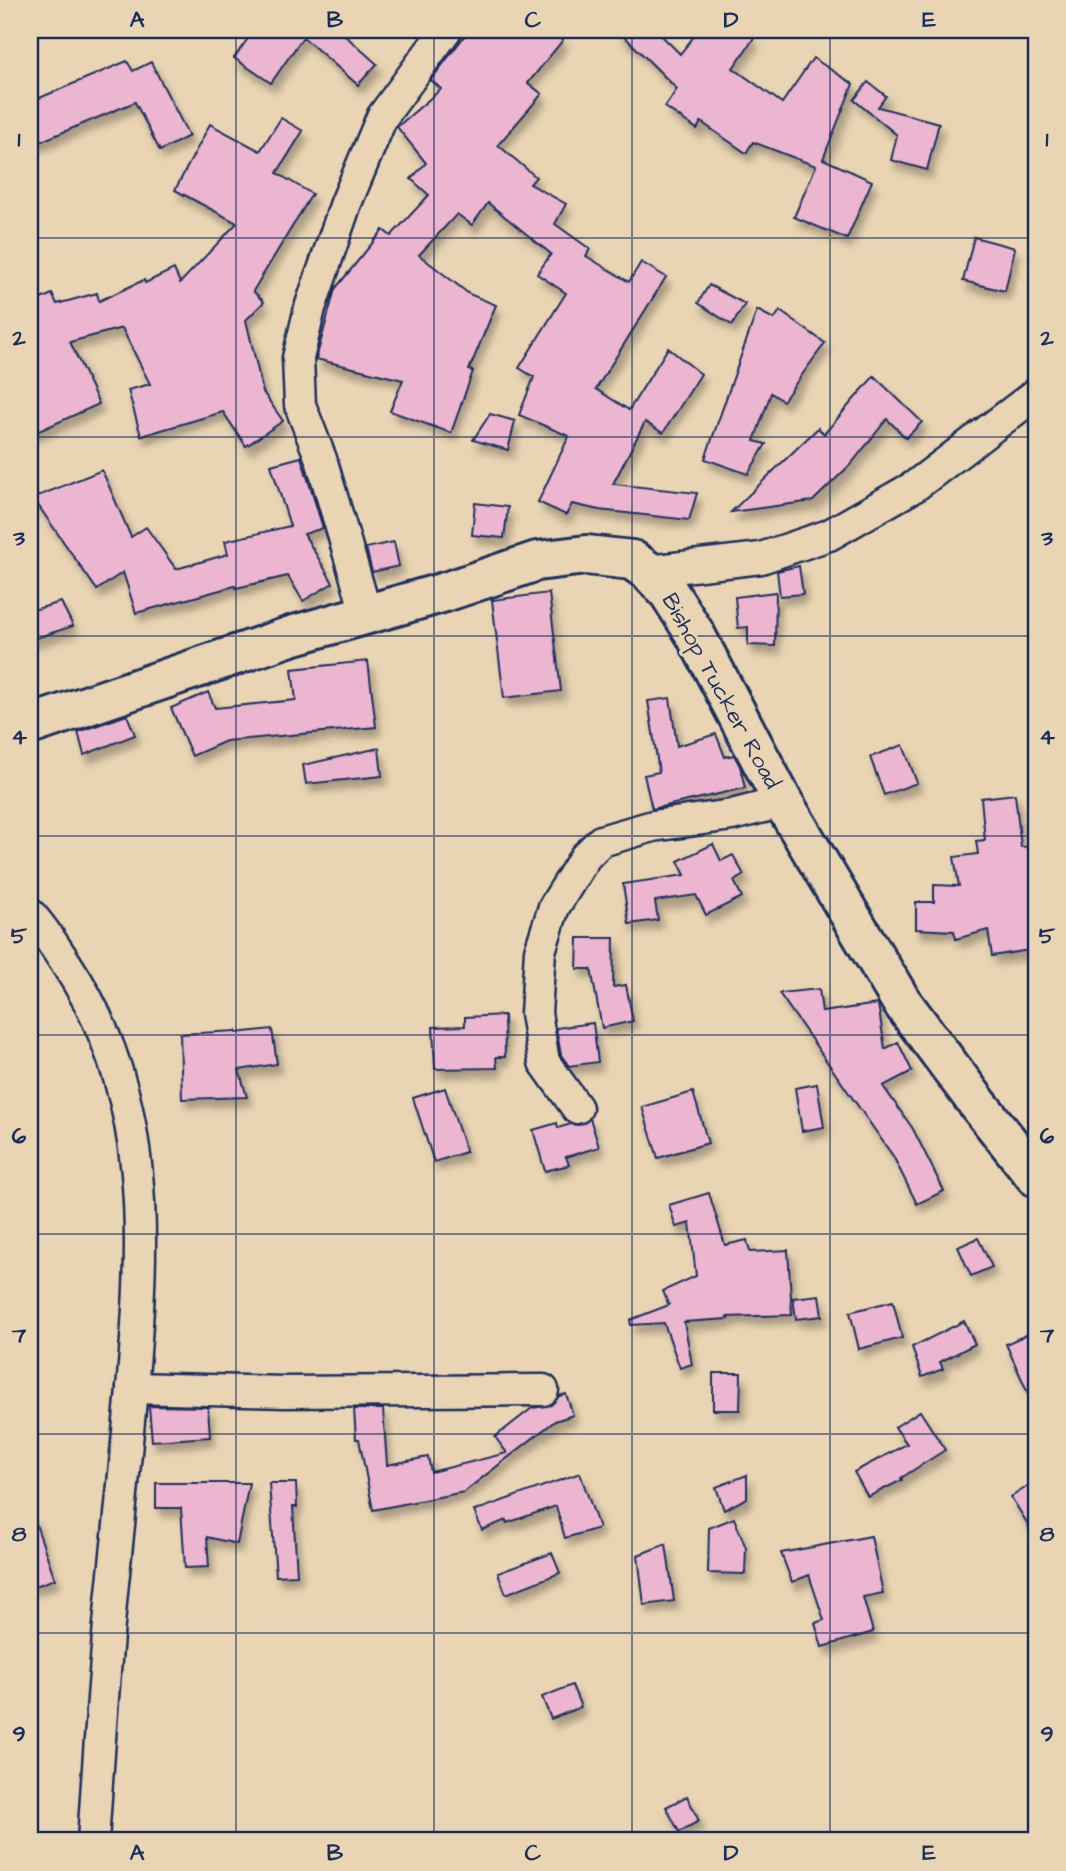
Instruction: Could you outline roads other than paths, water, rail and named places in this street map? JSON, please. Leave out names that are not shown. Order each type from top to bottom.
[{"type":"main road","name":"Bishop Tucker Road","points":[[30,725],[291,636],[367,616],[537,561],[586,555],[610,556],[632,561],[649,570],[669,593],[695,634],[783,802],[901,1001],[1036,1177]]},
{"type":"street","points":[[367,616],[321,459],[300,405],[298,358],[310,307],[346,203],[382,117],[446,30]]},
{"type":"street","points":[[649,570],[761,558],[829,535],[915,485],[1036,394]]},
{"type":"street","points":[[577,1108],[544,1062],[536,1013],[540,951],[554,907],[585,857],[601,841],[640,830],[732,815],[783,802]]},
{"type":"street","points":[[30,914],[79,984],[107,1042],[123,1093],[137,1157],[141,1219],[139,1285],[132,1388],[110,1608],[93,1841]]},
{"type":"street","points":[[132,1388],[298,1392],[543,1390]]}]
